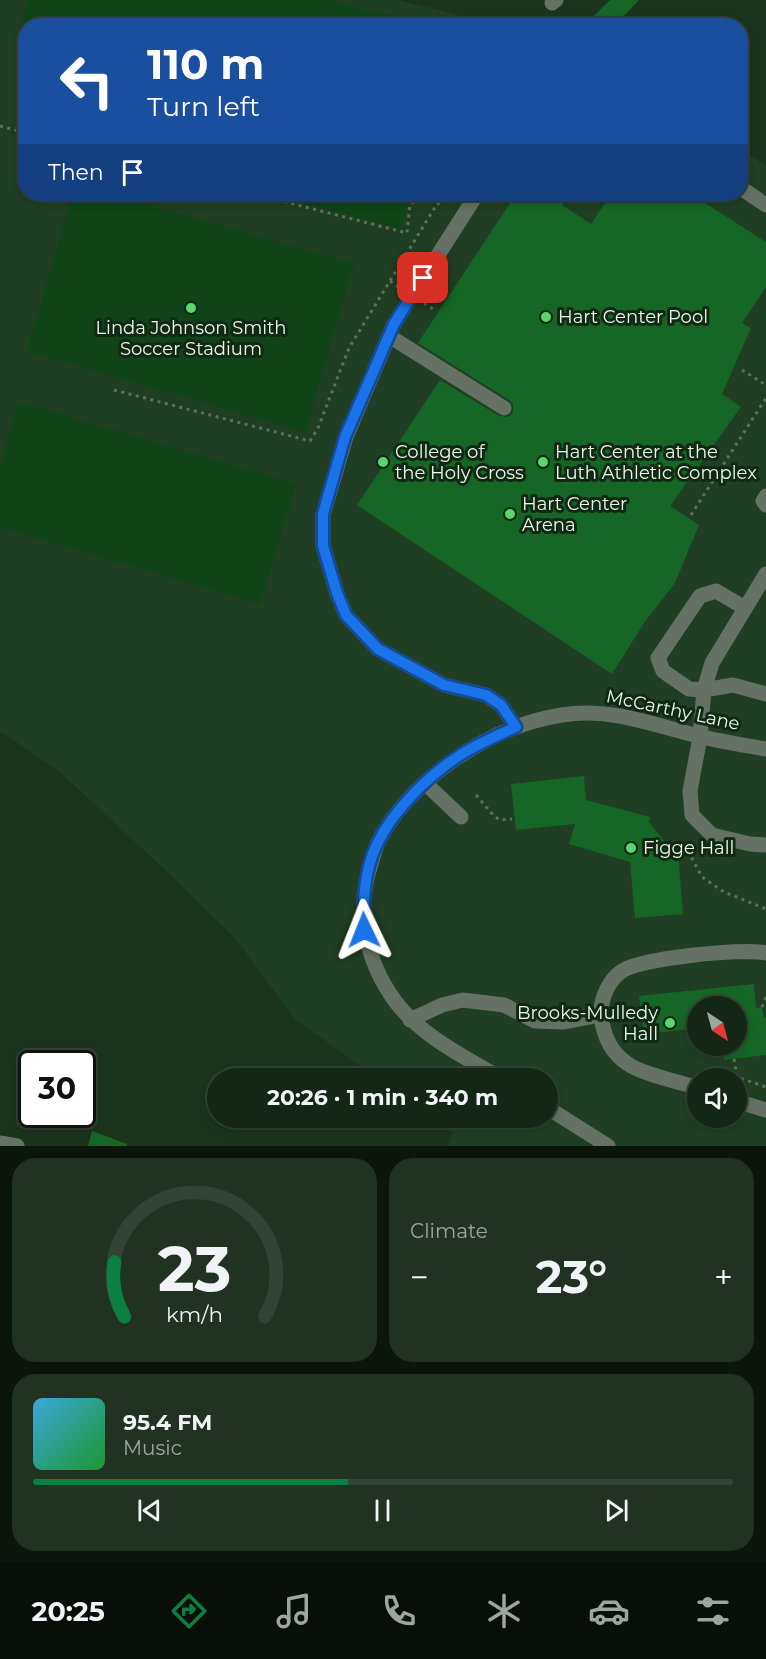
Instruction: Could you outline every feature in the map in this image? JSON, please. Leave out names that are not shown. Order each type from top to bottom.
[{"type":"street","points":[[748,193],[766,205]]},
{"type":"street","points":[[473,201],[388,336],[345,437],[323,514],[323,546],[346,615],[378,649],[444,685],[486,695],[501,705],[516,727]]},
{"type":"street","points":[[388,336],[504,408]]},
{"type":"street","points":[[766,496],[763,501],[766,505]]},
{"type":"street","points":[[766,574],[712,663],[704,690],[700,737],[690,791],[692,815],[712,835],[750,844],[766,845]]},
{"type":"street","points":[[745,608],[716,591],[700,596],[658,658],[663,671],[689,689],[704,690],[733,685],[766,694]]},
{"type":"street","name":"McCarthy Lane","points":[[484,1068],[410,1020],[380,976],[371,954],[364,930],[363,902],[368,873],[377,844],[394,816],[425,783],[462,754],[533,720],[564,714],[600,713],[634,718],[700,737],[766,749]]},
{"type":"street","points":[[425,783],[461,817]]},
{"type":"street","points":[[687,1084],[630,1065],[612,1050],[600,1015],[603,997],[611,982],[621,971],[636,964],[671,958],[728,953],[759,951],[766,953]]},
{"type":"street","points":[[410,1020],[442,1005],[463,1000],[504,1005],[535,1021],[564,1022],[600,1015]]},
{"type":"street","points":[[747,1104],[766,1110]]},
{"type":"street","points":[[558,1114],[608,1146]]},
{"type":"street","points":[[0,1143],[17,1146]]},
{"type":"path","points":[[0,126],[18,131]]},
{"type":"path","points":[[282,201],[407,233],[410,204],[415,201]]},
{"type":"path","points":[[114,390],[310,441],[318,428],[349,348],[439,201]]},
{"type":"path","points":[[437,204],[446,201]]},
{"type":"path","points":[[422,303],[435,311]]},
{"type":"path","points":[[742,370],[766,386]]},
{"type":"path","points":[[691,515],[766,398]]},
{"type":"path","points":[[476,795],[500,820],[512,819]]},
{"type":"path","points":[[688,851],[702,877],[724,892],[766,909]]},
{"type":"path","points":[[762,1007],[766,997]]},
{"type":"path","points":[[734,1059],[737,1077],[766,1087]]},
{"type":"shaded area","name":"College of the Holy Cross","points":[[0,0],[398,0],[471,18],[18,18],[18,201],[748,201],[748,154],[766,166],[766,1146],[448,1146],[452,1133],[445,1128],[558,1128],[558,1068],[363,1068],[294,1018],[236,939],[61,773],[0,731]]},
{"type":"shaded area","points":[[29,0],[329,0],[400,18],[23,18]]},
{"type":"shaded area","name":"Linda Johnson Smith Soccer Stadium","points":[[71,201],[134,201],[354,264],[305,432],[27,351]]},
{"type":"shaded area","points":[[298,201],[409,201],[401,229]]},
{"type":"shaded area","points":[[19,402],[296,484],[260,604],[0,527],[0,465]]},
{"type":"building","points":[[610,0],[639,0],[622,18],[592,18]]},
{"type":"building","name":"Hart Center at the Luth Athletic Complex","points":[[511,201],[565,201],[562,205],[591,224],[606,201],[702,201],[766,242],[766,287],[742,323],[751,328],[722,394],[741,407],[670,506],[699,525],[675,583],[644,623],[612,674],[357,505],[440,380],[499,416],[508,417],[513,413],[513,404],[509,400],[418,343]]},
{"type":"building","name":"Figge Hall","points":[[584,776],[586,800],[650,817],[649,822],[665,842],[677,841],[683,914],[635,918],[630,862],[569,844],[575,824],[516,830],[511,784]]},
{"type":"building","name":"Brooks-Mulledy Hall","points":[[754,984],[756,1008],[762,1007],[764,1018],[766,1018],[766,1055],[724,1060],[723,1056],[747,1056],[747,996],[687,996],[687,1029],[644,1034],[639,996]]},
{"type":"building","points":[[92,1131],[127,1144],[127,1146],[88,1146]]},
{"type":"place","name":"Linda Johnson Smith Soccer Stadium","points":[[191,308]]},
{"type":"place","name":"Hart Center Pool","points":[[546,317]]},
{"type":"place","name":"College of the Holy Cross","points":[[383,462]]},
{"type":"place","name":"Hart Center at the Luth Athletic Complex","points":[[543,462]]},
{"type":"place","name":"Hart Center Arena","points":[[510,514]]},
{"type":"place","name":"Figge Hall","points":[[631,848]]},
{"type":"place","name":"Brooks-Mulledy Hall","points":[[670,1023]]},
{"type":"route","points":[[364,930],[363,902],[368,873],[377,844],[394,816],[428,780],[462,754],[516,727],[501,705],[486,695],[444,685],[378,649],[346,615],[323,546],[323,514],[345,437],[394,324],[423,278]]}]
